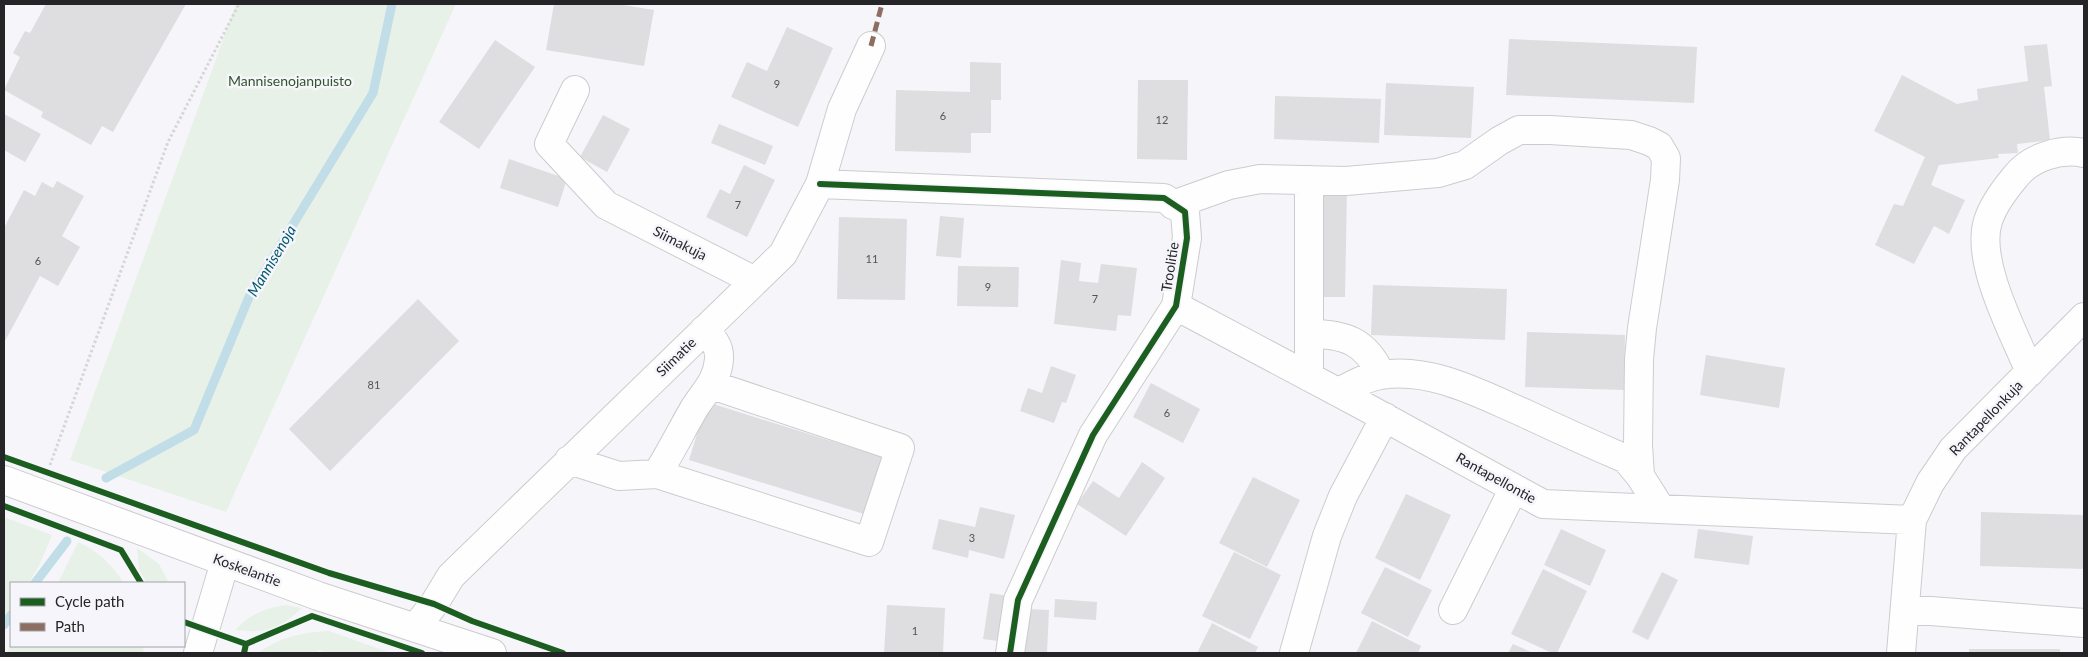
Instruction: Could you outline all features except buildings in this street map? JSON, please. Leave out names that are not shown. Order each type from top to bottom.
[{"type":"street","name":"Siimatie","points":[[416,627],[434,604],[451,576],[783,254],[820,184],[842,109],[871,46]]},
{"type":"street","name":"Siimakuja","points":[[575,90],[549,144],[606,205],[755,281]]},
{"type":"street","points":[[820,184],[1164,198],[1173,204],[1229,186],[1260,179],[1346,181],[1438,173],[1465,165],[1499,141],[1519,130],[1631,135],[1659,146],[1666,158],[1665,180],[1642,328],[1639,360],[1638,445],[1640,476]]},
{"type":"street","points":[[2030,372],[1991,278],[1984,246],[1988,221],[2004,190],[2020,170],[2058,152],[2084,153]]},
{"type":"street","points":[[1309,180],[1309,377]]},
{"type":"street","name":"Troolitie","points":[[1010,653],[1018,600],[1093,435],[1176,306],[1187,238],[1185,212],[1173,204]]},
{"type":"street","name":"Rantapellontie","points":[[1176,306],[1339,392],[1543,504],[1912,520]]},
{"type":"street","name":"Rantapellonkuja","points":[[1901,653],[1912,520],[1930,483],[1953,449],[2084,317]]},
{"type":"street","points":[[657,474],[676,445],[696,406],[712,385],[720,360],[717,343],[704,330]]},
{"type":"street","points":[[1310,334],[1330,334],[1349,339],[1364,348],[1374,359],[1381,375]]},
{"type":"street","points":[[1339,392],[1356,383],[1381,375],[1412,374],[1441,380],[1477,392],[1626,459],[1640,476],[1660,509]]},
{"type":"street","points":[[569,460],[619,476],[657,474],[869,542],[900,448],[712,385]]},
{"type":"street","points":[[1294,653],[1327,536],[1344,496],[1385,417]]},
{"type":"street","name":"Koskelantie","points":[[4,480],[318,596],[492,653]]},
{"type":"street","points":[[1453,610],[1514,488]]},
{"type":"street","points":[[198,653],[225,562]]},
{"type":"street","points":[[1905,609],[2084,623]]},
{"type":"path","points":[[47,473],[168,142],[239,4]]},
{"type":"green space","name":"Mannisenojanpuisto","points":[[236,4],[456,4],[226,512],[70,460]]},
{"type":"green space","points":[[4,517],[52,535],[39,566],[30,582],[10,582],[10,610],[4,619]]},
{"type":"green space","points":[[78,542],[104,559],[123,582],[58,582]]},
{"type":"green space","points":[[137,548],[159,564],[168,582],[146,582],[139,570]]},
{"type":"green space","points":[[287,605],[302,608],[286,621],[272,628],[255,631],[235,630],[246,620],[258,613]]},
{"type":"green space","points":[[329,631],[391,653],[327,653],[318,650],[317,653],[258,653],[274,643],[292,636]]},
{"type":"green space","points":[[10,647],[143,647],[144,653],[6,653]]},
{"type":"waterway","name":"Mannisenoja","points":[[106,478],[194,430],[249,297],[373,93],[392,4]]},
{"type":"waterway","points":[[36,582],[67,541]]},
{"type":"waterway","points":[[4,625],[10,616]]},
{"type":"marked path","points":[[871,46],[882,4]]},
{"type":"cycle path","points":[[820,184],[1164,198],[1185,212],[1187,238],[1176,306],[1093,435],[1018,600],[1010,653]]},
{"type":"cycle path","points":[[4,457],[329,573],[434,604],[472,621],[563,653]]},
{"type":"cycle path","points":[[4,506],[121,550],[140,582]]},
{"type":"cycle path","points":[[244,653],[246,644],[312,616],[422,653]]},
{"type":"cycle path","points":[[185,622],[246,644]]}]
